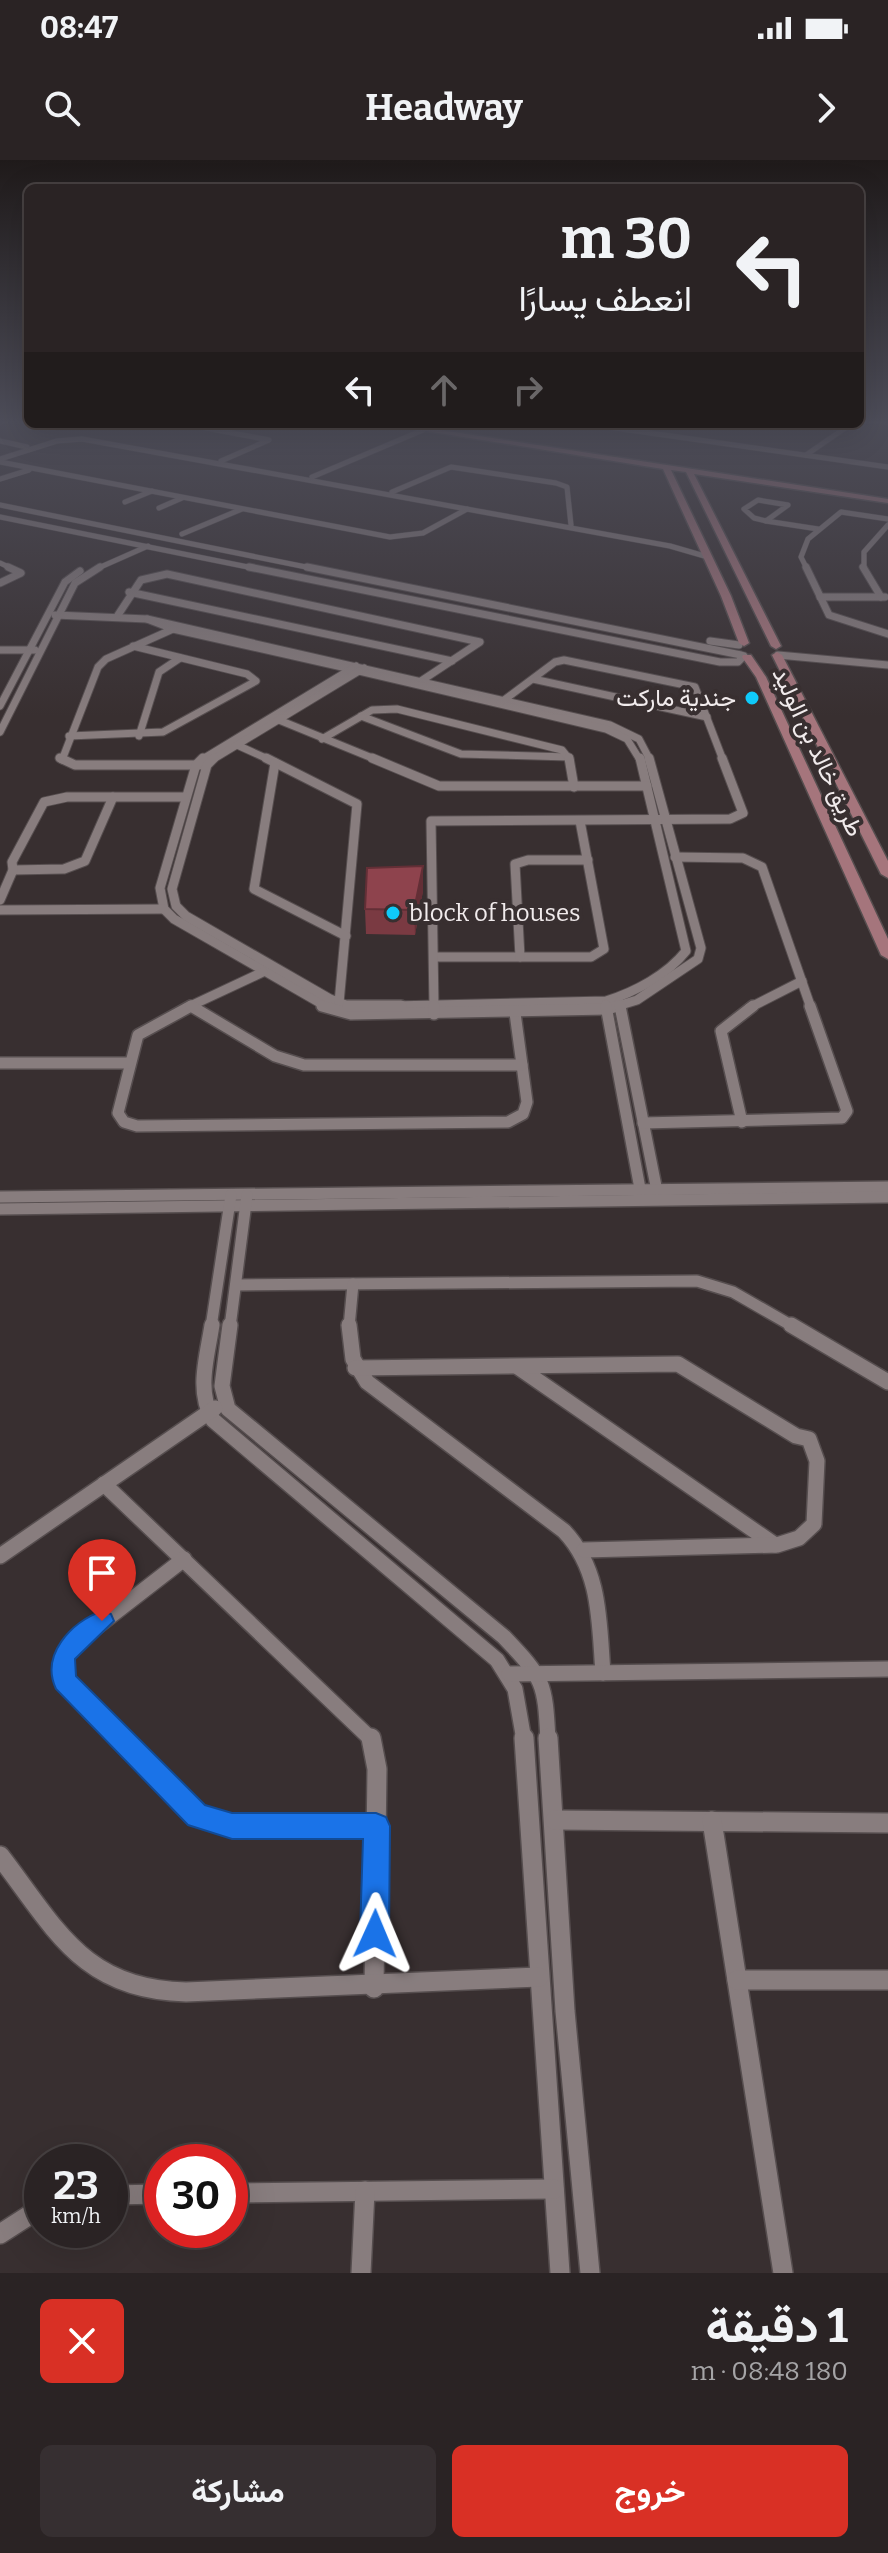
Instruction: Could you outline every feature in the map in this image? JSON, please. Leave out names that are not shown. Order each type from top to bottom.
[{"type":"street","points":[[8,519],[720,662],[738,662],[759,653]]},
{"type":"street","points":[[66,519],[150,536],[182,534],[219,519]]},
{"type":"street","points":[[93,519],[759,653],[888,664]]},
{"type":"street","points":[[0,732],[78,579],[106,562],[209,519]]},
{"type":"street","points":[[302,519],[398,533],[415,530],[436,519]]},
{"type":"street","points":[[304,519],[406,537],[423,533],[449,519]]},
{"type":"street","points":[[522,519],[640,539],[702,545]]},
{"type":"street","points":[[536,519],[640,539],[708,557]]},
{"type":"street","points":[[570,519],[571,525]]},
{"type":"street","name":"طريق خالد بن الوليد","points":[[690,519],[738,626],[759,653],[790,676],[888,874]]},
{"type":"street","name":"طريق خالد بن الوليد","points":[[713,519],[766,626],[759,653],[761,677],[888,955]]},
{"type":"street","points":[[759,519],[818,529]]},
{"type":"street","points":[[766,521],[769,519]]},
{"type":"street","points":[[832,519],[808,539],[801,557],[820,597],[832,617],[888,634]]},
{"type":"street","points":[[885,597],[861,568],[859,558],[863,549],[888,522]]},
{"type":"street","points":[[182,534],[759,653]]},
{"type":"street","points":[[10,711],[0,709],[68,579],[140,545],[150,536]]},
{"type":"street","points":[[0,563],[21,573],[0,583]]},
{"type":"street","points":[[118,615],[129,592],[141,578],[167,574],[480,642],[421,681]]},
{"type":"street","points":[[129,592],[452,661]]},
{"type":"street","points":[[820,597],[885,597]]},
{"type":"street","points":[[0,910],[164,909],[339,1003],[370,1008],[515,1013],[613,1004],[694,963],[700,953],[648,753],[637,737],[610,725],[147,619],[118,615],[48,615]]},
{"type":"street","points":[[147,619],[173,629],[421,681],[617,733],[636,747],[686,951],[679,960],[613,1004],[335,1011],[263,972],[212,937],[186,916],[172,897],[207,765]]},
{"type":"street","points":[[738,626],[766,626]]},
{"type":"street","points":[[173,629],[133,646],[98,667],[60,758],[69,764],[207,765],[358,669]]},
{"type":"street","points":[[69,736],[139,736],[175,728],[256,681],[251,675],[133,646]]},
{"type":"street","points":[[0,652],[41,651]]},
{"type":"street","points":[[139,736],[159,672],[180,658]]},
{"type":"street","points":[[434,1010],[431,821],[730,819],[743,813],[695,687],[568,660],[555,662],[501,702]]},
{"type":"street","points":[[164,909],[160,888],[196,765],[358,669]]},
{"type":"street","points":[[761,677],[790,676]]},
{"type":"street","points":[[533,679],[707,717]]},
{"type":"street","points":[[322,739],[380,708],[397,709],[556,747],[569,757],[574,787]]},
{"type":"street","points":[[361,716],[461,754],[569,757]]},
{"type":"street","points":[[279,720],[431,784],[647,786]]},
{"type":"street","points":[[237,745],[354,799],[357,804],[339,1003]]},
{"type":"street","points":[[275,763],[254,889],[346,936]]},
{"type":"street","points":[[13,870],[64,869],[85,861],[113,797]]},
{"type":"street","points":[[0,900],[13,870],[12,862],[40,804],[58,798],[185,797]]},
{"type":"street","points":[[434,957],[591,957],[603,952],[580,821]]},
{"type":"street","points":[[661,845],[672,845]]},
{"type":"street","points":[[643,1123],[836,1120],[847,1111],[762,867],[743,858],[675,857]]},
{"type":"street","points":[[520,957],[515,864],[528,860],[588,860]]},
{"type":"street","points":[[263,972],[138,1035],[128,1063],[118,1113],[124,1122],[137,1126],[499,1124],[516,1118],[526,1108],[515,1013]]},
{"type":"street","points":[[742,1122],[721,1031],[741,1012],[802,981]]},
{"type":"street","points":[[613,1004],[658,1196]]},
{"type":"street","points":[[613,1004],[641,1196]]},
{"type":"street","points":[[191,1006],[275,1056],[304,1065],[522,1065]]},
{"type":"street","points":[[0,1063],[128,1063]]},
{"type":"street","points":[[658,1196],[888,1187]]},
{"type":"street","points":[[0,1209],[238,1201],[641,1196],[888,1197]]},
{"type":"street","points":[[0,1197],[238,1201]]},
{"type":"street","points":[[238,1201],[236,1285],[222,1386],[224,1402],[233,1415],[504,1637],[539,1674],[547,1711],[565,2011],[590,2273]]},
{"type":"street","points":[[238,1201],[203,1385],[208,1413],[301,1496],[488,1651],[509,1674],[522,1705],[560,2273]]},
{"type":"street","points":[[236,1285],[697,1281],[733,1292],[888,1382]]},
{"type":"street","points":[[353,1284],[348,1350],[355,1368],[375,1389],[564,1531],[584,1550],[591,1571],[603,1673]]},
{"type":"street","points":[[355,1368],[678,1364],[796,1436],[809,1439],[817,1461],[814,1524],[799,1538],[777,1545],[584,1550]]},
{"type":"street","points":[[518,1367],[777,1545]]},
{"type":"street","points":[[0,1556],[224,1402]]},
{"type":"street","points":[[104,1484],[370,1735],[376,1751],[374,1988]]},
{"type":"street","points":[[184,1559],[73,1645],[62,1662],[65,1681],[197,1816],[232,1826],[376,1826]]},
{"type":"street","points":[[509,1674],[888,1669]]},
{"type":"street","points":[[555,1820],[888,1823]]},
{"type":"street","points":[[712,1821],[783,2273]]},
{"type":"street","points":[[0,1856],[86,1961],[111,1978],[130,1986],[171,1991],[374,1988],[539,1977]]},
{"type":"street","points":[[737,1980],[888,1980]]},
{"type":"street","points":[[248,2193],[554,2189]]},
{"type":"street","points":[[361,2273],[365,2191]]},
{"type":"street","points":[[0,2234],[24,2219]]},
{"type":"building","points":[[423,866],[414,910],[365,909],[367,868]]},
{"type":"place","name":"جندية ماركت","points":[[752,698]]},
{"type":"place","name":"block of houses","points":[[393,913]]},
{"type":"route","points":[[102,1621],[67,1652],[61,1672],[65,1681],[197,1816],[232,1826],[376,1826],[375,1934]]}]
